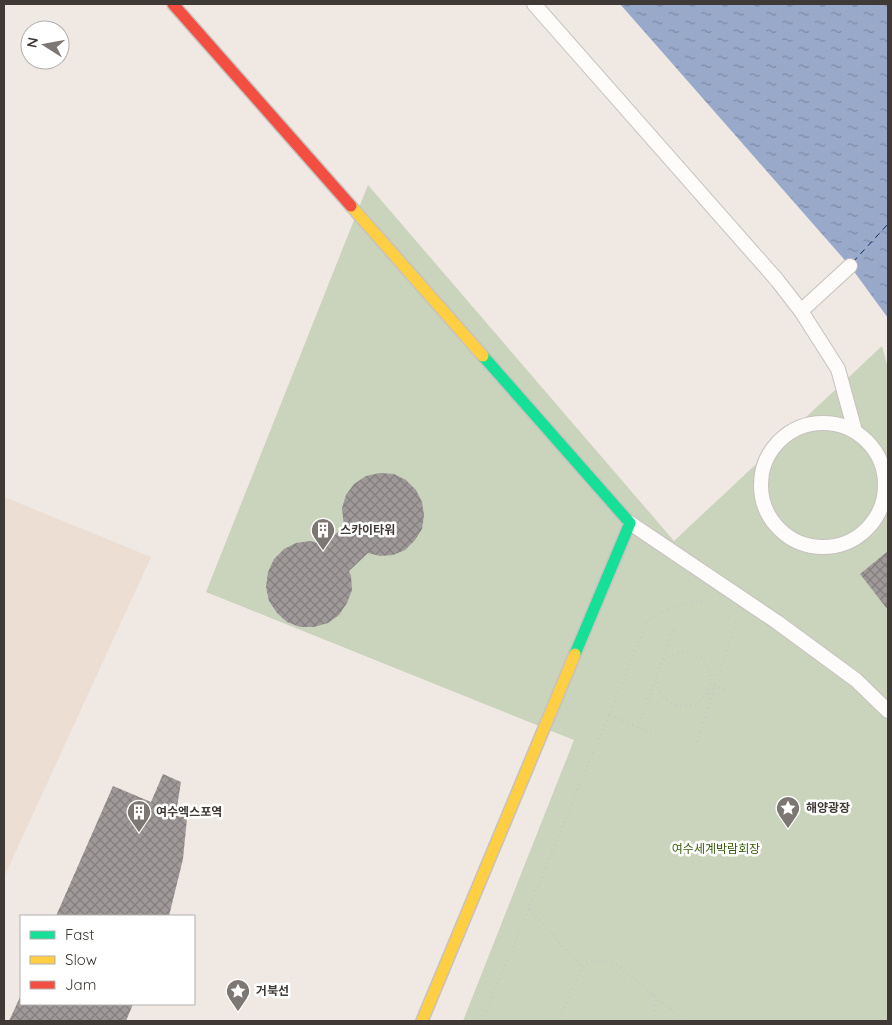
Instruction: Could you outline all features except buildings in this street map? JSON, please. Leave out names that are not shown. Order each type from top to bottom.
[{"type":"street","points":[[172,4],[630,523],[422,1021]]},
{"type":"lane","points":[[534,4],[770,272],[801,311],[838,369],[855,431],[869,442],[879,457],[885,474],[885,492],[881,509],[871,525],[858,537],[842,544],[825,548],[807,545],[790,538],[776,527],[767,512],[762,495],[761,477],[766,460],[774,445],[788,433],[803,425],[821,422],[839,424],[855,431]]},
{"type":"lane","points":[[801,311],[850,266]]},
{"type":"lane","points":[[630,523],[777,622],[856,680],[888,711]]},
{"type":"path","points":[[482,1021],[650,619],[686,603],[694,602],[710,605]]},
{"type":"path","points":[[696,742],[713,685],[736,621],[729,616]]},
{"type":"path","points":[[638,728],[674,628]]},
{"type":"path","points":[[689,652],[698,655],[704,660],[709,668],[713,685],[702,699],[687,706],[679,705],[671,702],[659,688],[659,669],[671,655],[689,652]]},
{"type":"path","points":[[713,685],[726,690]]},
{"type":"path","points":[[609,715],[656,735]]},
{"type":"path","points":[[529,910],[582,967]]},
{"type":"path","points":[[558,1021],[582,967],[597,960],[616,965],[684,1021]]},
{"type":"path","points":[[652,995],[654,1021]]},
{"type":"shaded area","points":[[4,497],[151,557],[4,877]]},
{"type":"green space","name":"여수세계박람회장","points":[[368,185],[674,541],[882,346],[888,368],[888,1021],[463,1021],[574,740],[206,592]]},
{"type":"water","points":[[620,4],[888,4],[888,318],[850,266]]},
{"type":"ferry route","points":[[853,262],[888,224]]},
{"type":"traffic: fast","points":[[483,356],[630,523],[575,654]]},
{"type":"traffic: slow","points":[[351,206],[483,356]]},
{"type":"traffic: slow","points":[[422,1021],[575,654]]},
{"type":"traffic: jam","points":[[173,4],[351,206]]},
{"type":"place","name":"스카이타워","points":[[323,551]]},
{"type":"place","name":"해양광장","points":[[788,829]]},
{"type":"place","name":"여수엑스포역","points":[[139,833]]},
{"type":"place","name":"거북선","points":[[238,1012]]}]
